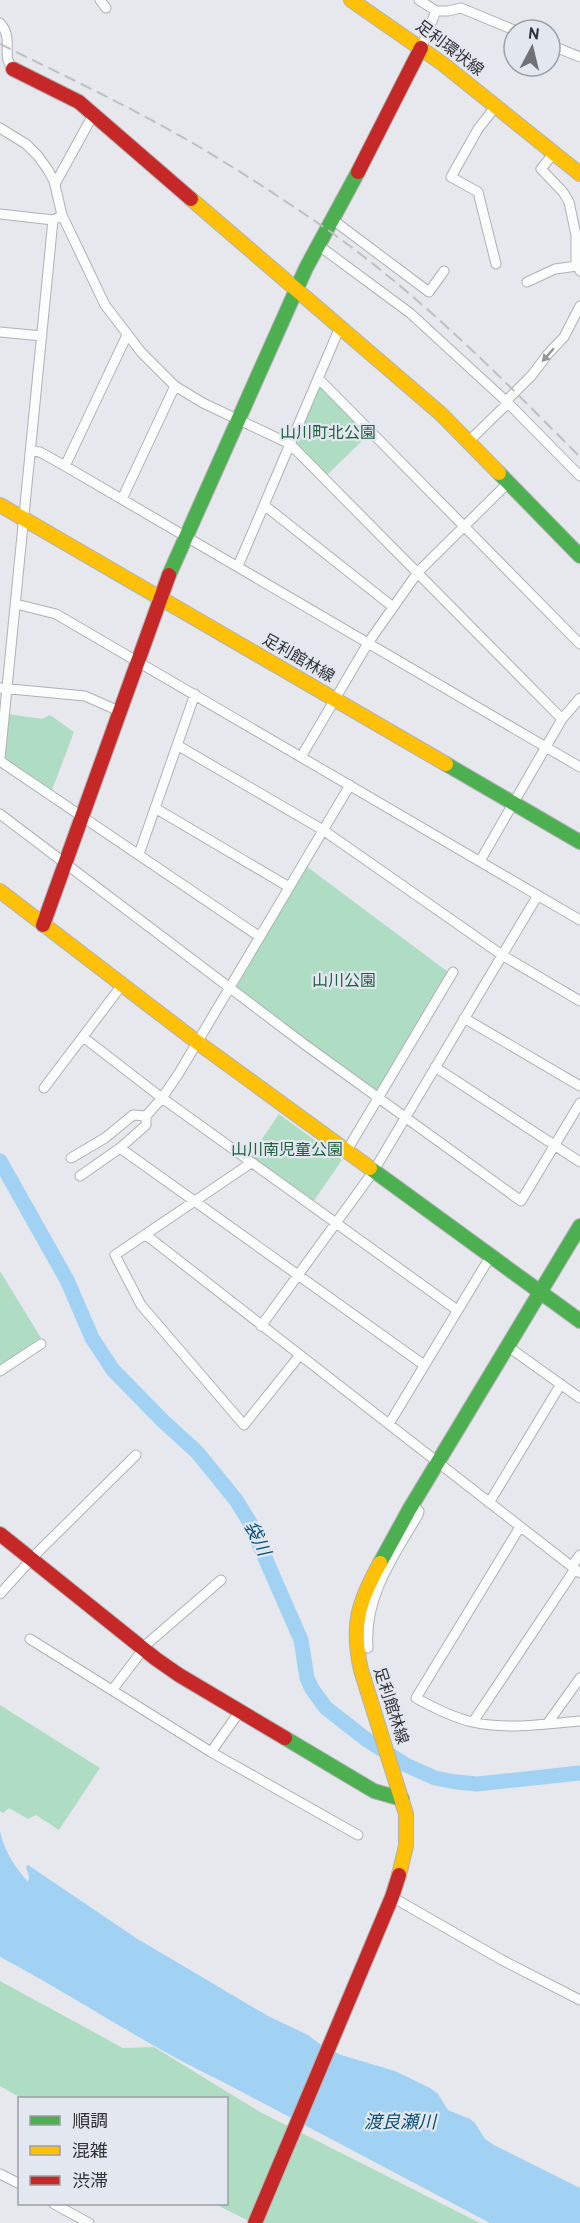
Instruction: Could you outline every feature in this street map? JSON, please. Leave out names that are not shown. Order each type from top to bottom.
[{"type":"street","points":[[419,0],[436,11],[448,12],[461,8],[502,25]]},
{"type":"street","name":"足利環状線","points":[[358,2],[496,106],[580,174]]},
{"type":"street","points":[[43,925],[159,597],[185,536],[296,289],[421,48],[436,11]]},
{"type":"street","points":[[0,23],[5,28],[7,39],[6,61],[69,96],[93,115],[441,414],[580,556]]},
{"type":"street","points":[[562,50],[580,57]]},
{"type":"street","points":[[496,106],[478,129],[451,177],[478,192],[496,264]]},
{"type":"street","points":[[55,184],[93,115]]},
{"type":"street","points":[[0,128],[26,144],[48,170],[55,184],[58,218],[42,336],[16,604],[4,688],[0,760],[260,937]]},
{"type":"street","points":[[526,282],[555,269],[578,268],[576,234],[569,202],[563,192],[541,169],[554,153]]},
{"type":"street","points":[[0,214],[58,218]]},
{"type":"street","points":[[58,218],[105,305],[141,352],[175,386],[203,403],[290,444],[562,718]]},
{"type":"street","points":[[333,220],[429,292],[444,271]]},
{"type":"street","points":[[318,245],[410,314],[507,402],[580,476]]},
{"type":"street","points":[[468,442],[532,375],[564,337],[580,306]]},
{"type":"street","points":[[238,566],[340,327]]},
{"type":"street","points":[[0,332],[42,336]]},
{"type":"street","points":[[65,466],[127,335]]},
{"type":"street","points":[[318,378],[580,644]]},
{"type":"street","points":[[122,499],[175,386]]},
{"type":"street","points":[[31,451],[40,452],[65,466],[580,766]]},
{"type":"street","points":[[302,757],[368,643],[418,572],[509,482]]},
{"type":"street","name":"足利館林線","points":[[0,505],[580,842]]},
{"type":"street","points":[[264,506],[393,607]]},
{"type":"street","points":[[16,604],[56,614],[580,920]]},
{"type":"street","points":[[4,688],[85,696],[119,711]]},
{"type":"street","points":[[138,854],[195,694]]},
{"type":"street","points":[[480,861],[562,718],[580,698]]},
{"type":"street","points":[[177,745],[323,830],[502,955],[580,1001]]},
{"type":"street","points":[[80,1176],[120,1148],[146,1125],[146,1116],[162,1098],[197,1042],[350,785]]},
{"type":"street","points":[[155,808],[289,887]]},
{"type":"street","points":[[0,814],[378,1098],[521,1201],[580,1103]]},
{"type":"street","points":[[0,891],[197,1042],[580,1321]]},
{"type":"street","points":[[261,1326],[373,1172],[538,895]]},
{"type":"street","points":[[346,1152],[453,972]]},
{"type":"street","points":[[44,1088],[122,985]]},
{"type":"street","points":[[464,1018],[580,1086]]},
{"type":"street","points":[[83,1037],[251,1163],[457,1310]]},
{"type":"street","points":[[435,1067],[580,1162]]},
{"type":"street","points":[[71,1158],[105,1138],[133,1115],[146,1116]]},
{"type":"street","points":[[120,1148],[424,1365]]},
{"type":"street","points":[[251,1163],[115,1255],[141,1305],[244,1425],[300,1355]]},
{"type":"street","name":"足利館林線","points":[[255,2223],[390,1902],[407,1848],[407,1823],[401,1797],[361,1670],[356,1622],[362,1601],[367,1587],[412,1505],[580,1226]]},
{"type":"street","points":[[146,1235],[576,1569]]},
{"type":"street","points":[[389,1424],[490,1257]]},
{"type":"street","points":[[0,1371],[41,1344]]},
{"type":"street","points":[[507,1346],[580,1398]]},
{"type":"street","points":[[489,1503],[561,1384]]},
{"type":"street","points":[[0,1594],[31,1559],[136,1455]]},
{"type":"street","points":[[368,1648],[370,1607],[387,1569],[418,1515],[419,1511],[412,1505]]},
{"type":"street","points":[[520,1527],[416,1698],[436,1709],[473,1722],[500,1725],[580,1721]]},
{"type":"street","points":[[0,1534],[179,1675],[374,1791],[401,1797]]},
{"type":"street","points":[[473,1722],[576,1569],[580,1555]]},
{"type":"street","points":[[112,1689],[143,1648],[221,1580]]},
{"type":"street","points":[[30,1639],[211,1752],[358,1835]]},
{"type":"street","points":[[547,1724],[580,1678]]},
{"type":"street","points":[[211,1752],[240,1711]]},
{"type":"street","points":[[390,1902],[580,2000]]},
{"type":"street","points":[[0,2174],[18,2183]]},
{"type":"street","points":[[56,2205],[89,2223]]},
{"type":"green space","name":"山川町北公園","points":[[323,386],[369,434],[327,475],[295,442],[317,388]]},
{"type":"green space","points":[[9,714],[42,719],[50,715],[74,732],[52,790],[8,761],[4,755]]},
{"type":"green space","name":"山川公園","points":[[306,866],[448,972],[377,1093],[238,989],[236,982]]},
{"type":"green space","name":"山川南児童公園","points":[[279,1114],[342,1160],[313,1202],[250,1157]]},
{"type":"green space","points":[[0,1271],[41,1338],[0,1366]]},
{"type":"green space","points":[[0,1705],[100,1768],[59,1830],[36,1815],[28,1819],[9,1808],[3,1813],[0,1811]]},
{"type":"green space","points":[[0,1981],[123,2048],[154,2047],[260,2112],[480,2223],[253,2223],[217,2205],[228,2205],[228,2097],[19,2097],[0,2086]]},
{"type":"water","name":"渡良瀬川","points":[[0,1831],[11,1858],[28,1882],[26,1867],[28,1865],[136,1938],[268,2016],[308,2035],[321,2045],[341,2055],[395,2071],[430,2088],[438,2094],[448,2110],[470,2119],[485,2139],[494,2145],[580,2188],[580,2223],[490,2223],[196,2069],[0,1957]]},
{"type":"waterway","name":"袋川","points":[[0,1161],[67,1280],[92,1338],[113,1370],[197,1452],[236,1500],[249,1521],[301,1640],[307,1678],[326,1708],[367,1740],[406,1765],[435,1778],[477,1784],[580,1773]]},
{"type":"railway","points":[[0,44],[174,132],[312,219],[384,272],[452,331],[580,457]]},
{"type":"traffic: fast","points":[[169,575],[306,268],[358,172]]},
{"type":"traffic: fast","points":[[499,473],[580,556]]},
{"type":"traffic: fast","points":[[446,764],[580,842]]},
{"type":"traffic: fast","points":[[370,1168],[580,1321]]},
{"type":"traffic: fast","points":[[380,1563],[409,1510],[580,1226]]},
{"type":"traffic: fast","points":[[285,1738],[374,1791],[402,1799]]},
{"type":"traffic: slow","points":[[351,0],[443,64],[580,174]]},
{"type":"traffic: slow","points":[[191,199],[441,414],[499,473]]},
{"type":"traffic: slow","points":[[0,505],[446,764]]},
{"type":"traffic: slow","points":[[0,891],[197,1042],[370,1168]]},
{"type":"traffic: slow","points":[[380,1563],[362,1603],[357,1640],[361,1670],[406,1814],[406,1846],[399,1875]]},
{"type":"traffic: jam","points":[[358,172],[421,48]]},
{"type":"traffic: jam","points":[[13,69],[79,102],[191,199]]},
{"type":"traffic: jam","points":[[43,925],[169,575]]},
{"type":"traffic: jam","points":[[0,1534],[156,1659],[285,1738]]},
{"type":"traffic: jam","points":[[255,2223],[392,1897],[399,1875]]}]
